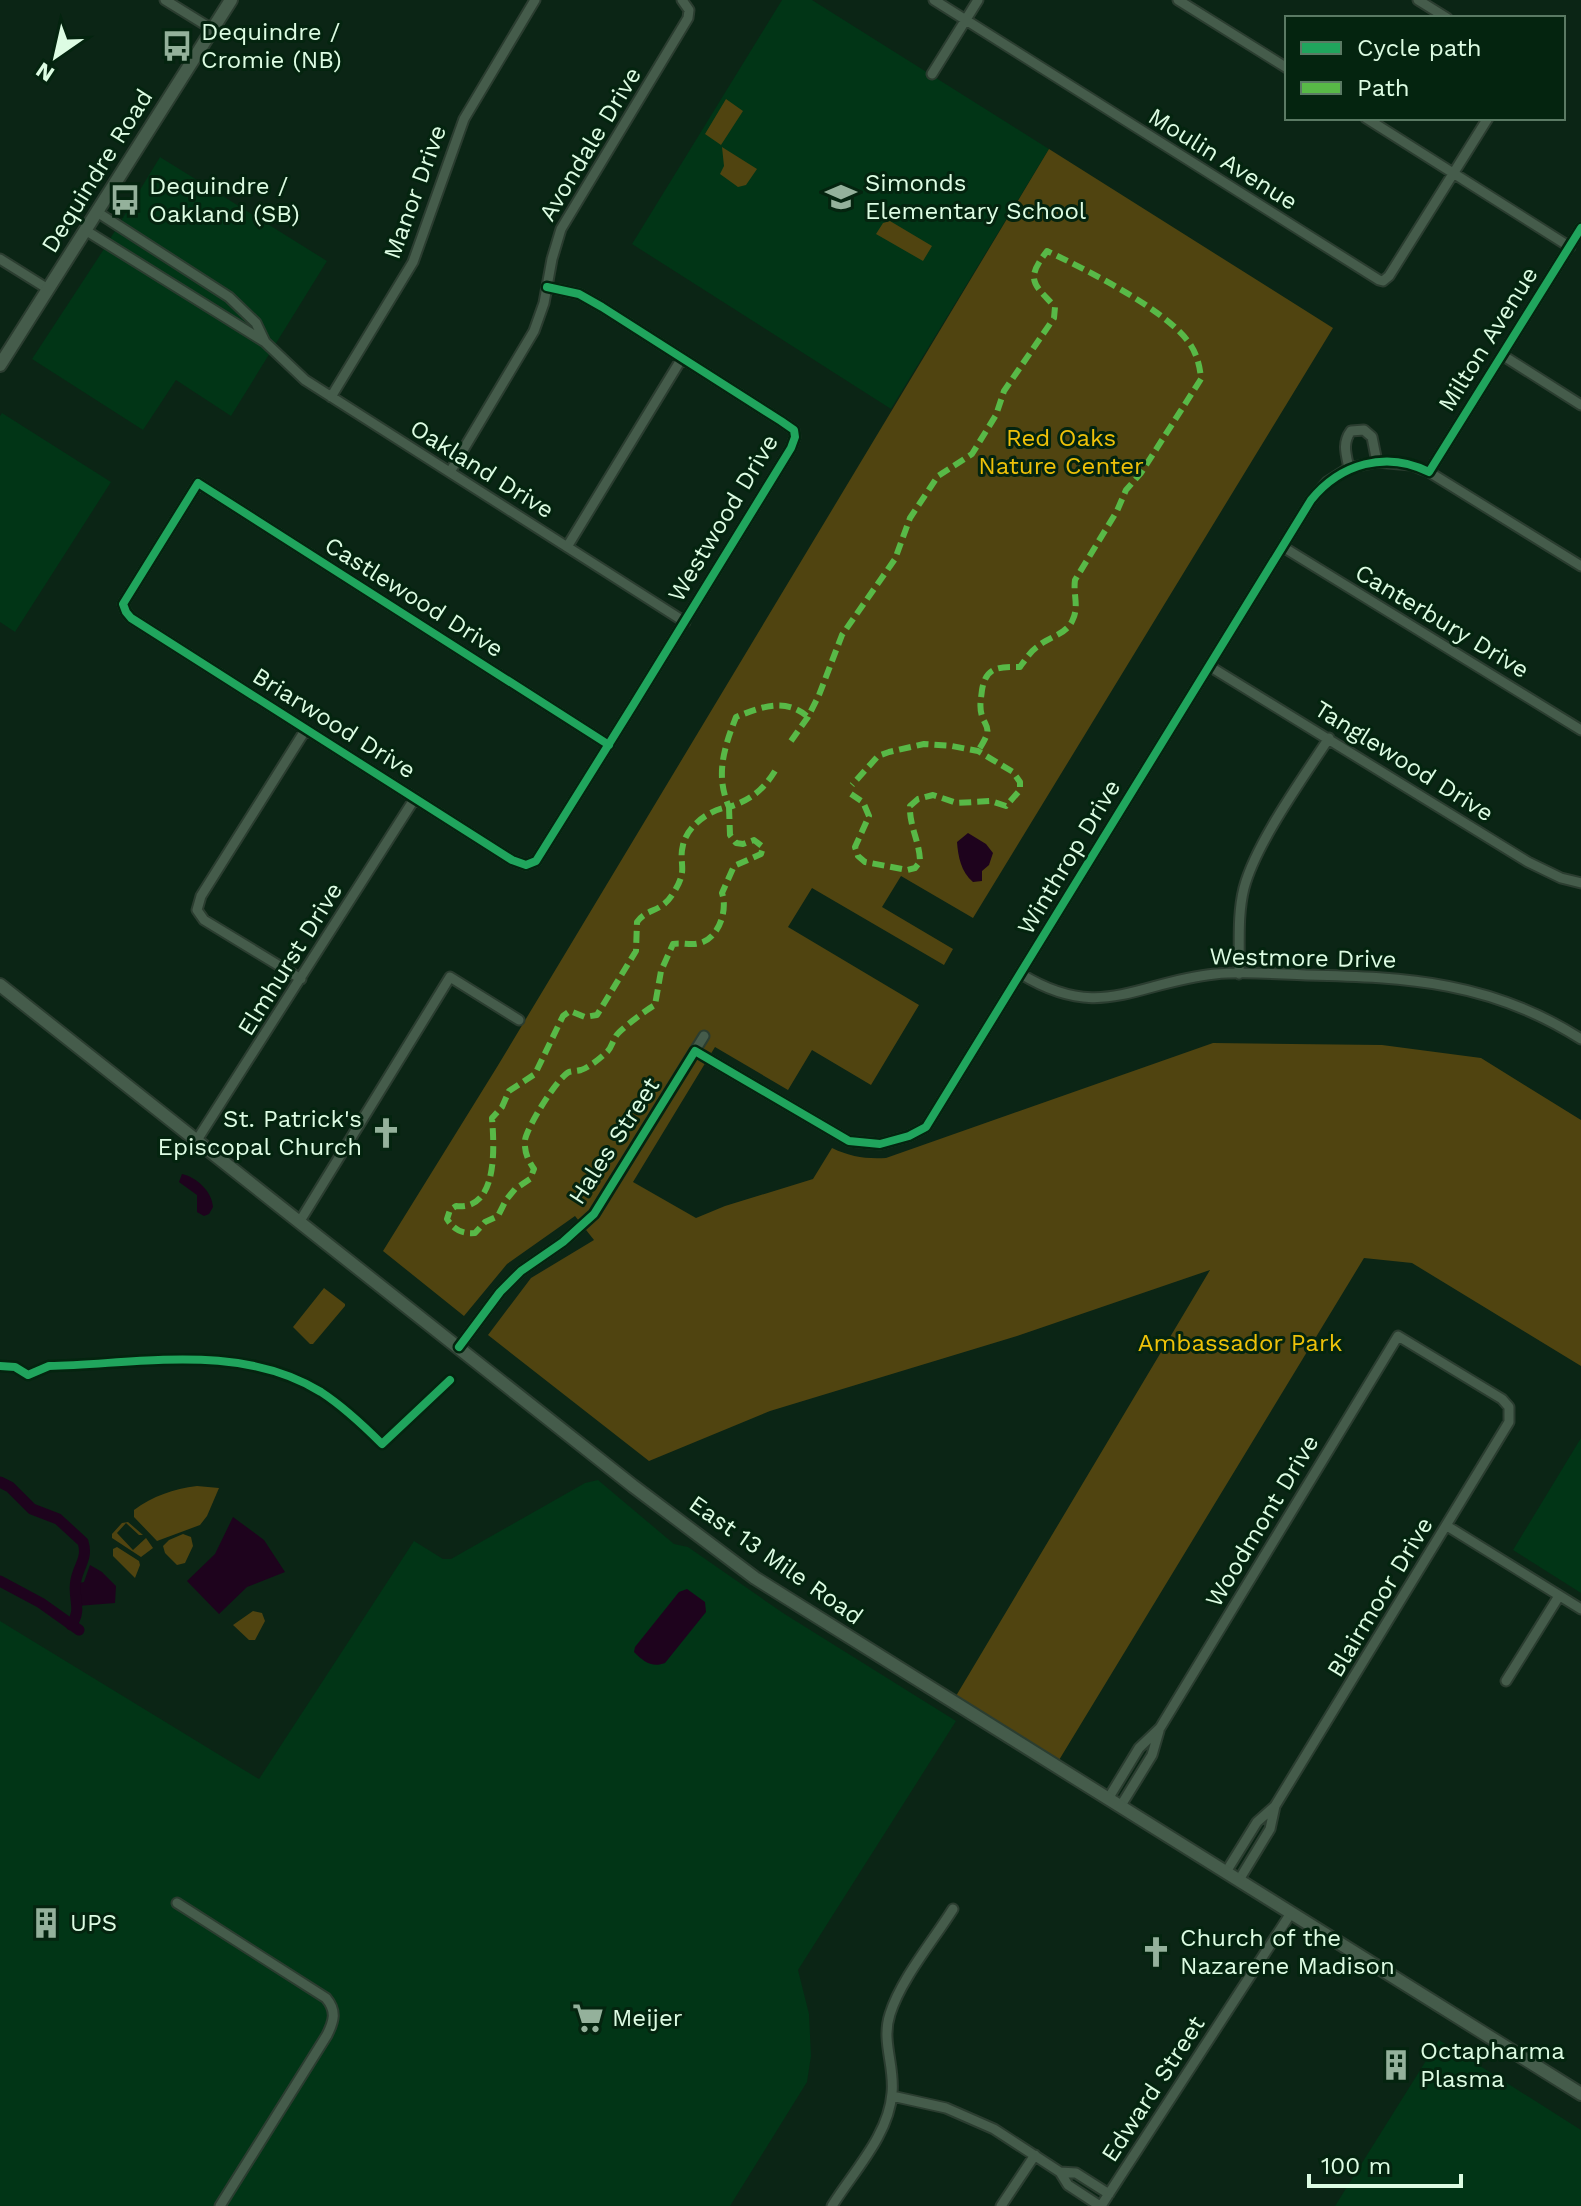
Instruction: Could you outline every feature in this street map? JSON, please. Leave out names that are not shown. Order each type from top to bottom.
[{"type":"main road","name":"Dequindre Road","points":[[0,365],[231,0]]},
{"type":"main road","name":"East 13 Mile Road","points":[[0,985],[633,1486],[755,1578],[1581,2094]]},
{"type":"street","points":[[165,0],[212,29]]},
{"type":"street","name":"Manor Drive","points":[[331,397],[413,262],[464,119],[535,0]]},
{"type":"street","name":"Avondale Drive","points":[[450,472],[534,331],[547,287],[554,247],[566,219],[685,23],[689,10],[682,0]]},
{"type":"street","name":"Moulin Avenue","points":[[934,0],[1379,280],[1383,281],[1389,276],[1454,173]]},
{"type":"street","points":[[932,74],[978,0]]},
{"type":"street","points":[[1178,0],[1285,67]]},
{"type":"street","points":[[1418,0],[1444,16]]},
{"type":"street","points":[[1369,120],[1570,247]]},
{"type":"street","points":[[1454,173],[1487,120]]},
{"type":"street","name":"Oakland Drive","points":[[97,212],[205,281],[249,315],[265,342]]},
{"type":"street","name":"Milton Avenue","points":[[1429,472],[1581,228]]},
{"type":"street","name":"Oakland Drive","points":[[85,230],[265,342],[292,369],[331,397],[685,622]]},
{"type":"street","points":[[0,259],[48,289]]},
{"type":"street","points":[[194,299],[205,281]]},
{"type":"street","name":"Westwood Drive","points":[[526,865],[536,861],[609,745],[795,437],[791,427],[591,300],[547,287]]},
{"type":"street","points":[[1502,355],[1581,405]]},
{"type":"street","points":[[567,547],[682,358]]},
{"type":"street","points":[[1349,468],[1345,448],[1351,431],[1364,430],[1372,437],[1377,462]]},
{"type":"street","name":"Winthrop Drive","points":[[695,1051],[838,1136],[865,1145],[909,1136],[926,1127],[1283,547],[1319,491],[1337,474],[1377,462],[1411,465],[1429,472],[1581,566]]},
{"type":"street","name":"Castlewood Drive","points":[[124,608],[128,593],[198,483],[609,745]]},
{"type":"street","name":"Canterbury Drive","points":[[1283,547],[1581,730]]},
{"type":"street","name":"Briarwood Drive","points":[[124,608],[131,618],[516,863],[526,865]]},
{"type":"street","name":"Tanglewood Drive","points":[[1209,666],[1528,862],[1561,878],[1581,883]]},
{"type":"street","points":[[301,979],[204,920],[197,910],[201,896],[306,729]]},
{"type":"street","points":[[1239,974],[1240,914],[1248,875],[1265,841],[1329,738]]},
{"type":"street","name":"Elmhurst Drive","points":[[197,1140],[415,798]]},
{"type":"street","name":"Westmore Drive","points":[[1021,974],[1063,993],[1099,998],[1126,996],[1194,976],[1388,977],[1456,986],[1519,1005],[1581,1039]]},
{"type":"street","points":[[300,1221],[450,977],[519,1020]]},
{"type":"street","name":"Hales Street","points":[[459,1347],[510,1281],[530,1263],[577,1231],[594,1214],[704,1036]]},
{"type":"street","name":"Blairmoor Drive","points":[[1226,1872],[1257,1822],[1275,1806],[1509,1422],[1509,1407],[1502,1399],[1398,1336]]},
{"type":"street","name":"Woodmont Drive","points":[[1120,1807],[1152,1755],[1160,1728],[1398,1336]]},
{"type":"street","points":[[1447,1526],[1581,1609]]},
{"type":"street","points":[[1506,1681],[1559,1596]]},
{"type":"street","name":"Woodmont Drive","points":[[1108,1799],[1139,1748],[1160,1728]]},
{"type":"street","name":"Blairmoor Drive","points":[[1239,1880],[1270,1829],[1275,1806]]},
{"type":"street","points":[[177,1903],[326,1998],[334,2011],[327,2035],[220,2206]]},
{"type":"street","points":[[832,2206],[877,2136],[892,2096],[893,2077],[886,2034],[889,2018],[903,1987],[953,1909]]},
{"type":"street","name":"Edward Street","points":[[1101,2206],[1291,1913]]},
{"type":"street","points":[[892,2096],[958,2112],[994,2129],[1060,2172],[1068,2185],[1101,2206]]},
{"type":"street","points":[[1001,2206],[1035,2155]]},
{"type":"street","points":[[1060,2172],[1076,2173],[1109,2194]]},
{"type":"shaded area","name":"Simonds Elementary School","points":[[782,0],[812,0],[1049,149],[891,409],[632,244]]},
{"type":"shaded area","points":[[160,157],[327,261],[231,416],[176,380],[143,430],[32,359]]},
{"type":"shaded area","points":[[2,413],[111,482],[15,632],[0,622]]},
{"type":"shaded area","points":[[968,833],[986,844],[993,853],[989,865],[982,871],[982,881],[973,882],[961,864],[957,842]]},
{"type":"shaded area","points":[[182,1174],[206,1190],[213,1207],[209,1214],[204,1216],[197,1212],[197,1195],[179,1182]]},
{"type":"shaded area","points":[[1581,1438],[1581,1593],[1513,1550]]},
{"type":"shaded area","points":[[598,1480],[674,1544],[688,1547],[783,1613],[956,1721],[798,1970],[809,2014],[811,2056],[807,2082],[730,2206],[0,2206],[0,1621],[259,1779],[414,1541],[443,1559],[451,1559],[585,1483]]},
{"type":"shaded area","points":[[233,1517],[264,1540],[285,1572],[247,1587],[219,1614],[187,1581],[215,1554]]},
{"type":"shaded area","points":[[90,1565],[116,1586],[115,1603],[77,1606],[75,1584],[84,1582]]},
{"type":"shaded area","points":[[687,1589],[705,1602],[706,1612],[665,1663],[656,1665],[645,1661],[634,1652],[635,1647],[679,1592]]},
{"type":"shaded area","points":[[1439,2040],[1581,2130],[1581,2206],[1335,2206]]},
{"type":"green space","points":[[726,99],[743,111],[721,145],[705,134]]},
{"type":"green space","points":[[722,147],[757,169],[746,185],[738,187],[720,174],[724,166]]},
{"type":"green space","points":[[1049,149],[1333,328],[973,918],[901,876],[882,907],[953,949],[944,965],[812,888],[788,927],[919,1005],[871,1085],[812,1050],[788,1090],[715,1047],[633,1182],[696,1218],[813,1179],[832,1148],[858,1157],[886,1158],[1213,1043],[1382,1045],[1481,1058],[1581,1120],[1581,1366],[1412,1263],[1364,1258],[1056,1765],[953,1701],[1210,1270],[1017,1336],[770,1411],[649,1461],[488,1335],[531,1278],[594,1240],[575,1216],[507,1264],[464,1316],[383,1251]]},
{"type":"green space","points":[[890,221],[932,246],[923,261],[876,234],[883,223]]},
{"type":"green space","points":[[324,1288],[345,1306],[310,1344],[293,1327]]},
{"type":"green space","points":[[197,1486],[219,1488],[200,1525],[157,1541],[134,1517],[134,1510],[156,1497]]},
{"type":"green space","points":[[128,1522],[143,1535],[126,1523],[117,1533],[133,1550],[146,1538],[153,1548],[141,1557],[112,1538],[122,1523]]},
{"type":"green space","points":[[183,1534],[191,1537],[193,1546],[185,1563],[177,1565],[165,1553],[163,1546]]},
{"type":"green space","points":[[117,1547],[139,1561],[135,1578],[113,1556],[113,1549]]},
{"type":"green space","points":[[253,1611],[262,1613],[265,1621],[255,1640],[249,1640],[233,1625]]},
{"type":"waterway","points":[[0,1482],[10,1487],[32,1509],[58,1519],[83,1542],[84,1557],[75,1586],[77,1609],[71,1625]]},
{"type":"waterway","points":[[0,1581],[41,1603],[79,1630]]},
{"type":"marked path","points":[[791,741],[819,695],[842,635],[895,559],[910,518],[938,476],[972,454],[996,415],[1004,391],[1054,318],[1055,307],[1034,281],[1036,269],[1047,251],[1122,290],[1175,327],[1193,349],[1201,379],[1141,473],[1126,490],[1117,511],[1075,580],[1076,609],[1070,624],[1034,649],[1020,667],[1000,668],[987,676],[980,706],[987,731],[978,751]]},
{"type":"marked path","points":[[775,771],[756,794],[729,807],[722,773],[736,717],[773,706],[791,707],[808,717]]},
{"type":"marked path","points":[[851,794],[863,802],[869,816],[855,847],[858,856],[865,862],[907,870],[915,868],[920,862],[910,813],[910,806],[918,799],[933,795],[957,803],[991,801],[1006,806],[1020,790],[1020,782],[1013,772],[978,751],[924,744],[878,756],[852,785]]},
{"type":"marked path","points":[[729,807],[730,835],[736,843],[754,840],[763,847],[761,854],[734,866],[722,893],[723,915],[717,929],[700,943],[673,944],[661,971],[655,1005],[618,1033],[609,1050],[598,1060],[564,1076],[537,1114],[525,1140],[527,1156],[534,1169],[530,1179],[515,1189],[498,1216],[485,1222],[475,1233],[456,1229],[447,1219],[450,1210],[456,1206],[470,1205],[480,1198],[487,1187],[493,1159],[492,1118],[502,1107],[509,1091],[535,1074],[563,1016],[570,1011],[585,1017],[597,1015],[636,951],[637,922],[664,904],[678,884],[682,872],[683,845],[689,831],[707,815],[729,807]]},
{"type":"cycle path","points":[[459,1347],[500,1292],[521,1271],[563,1242],[594,1214],[695,1051],[849,1141],[880,1144],[909,1136],[926,1127],[1311,500],[1336,477],[1365,464],[1396,462],[1429,472],[1581,228]]},
{"type":"cycle path","points":[[547,287],[579,294],[602,307],[781,421],[794,430],[795,437],[791,448],[632,707],[600,758],[536,861],[526,865],[512,860],[131,618],[123,604],[198,483],[609,745]]},
{"type":"cycle path","points":[[0,1366],[15,1367],[28,1375],[49,1366],[153,1360],[223,1361],[257,1367],[290,1376],[321,1392],[353,1416],[382,1444],[450,1380]]},
{"type":"place","name":"Dequindre / Cromie (NB)","points":[[177,46]]},
{"type":"place","name":"Simonds Elementary School","points":[[841,197]]},
{"type":"place","name":"Dequindre / Oakland (SB)","points":[[125,200]]},
{"type":"place","name":"St. Patrick's Episcopal Church","points":[[386,1133]]},
{"type":"place","name":"UPS","points":[[46,1923]]},
{"type":"place","name":"Church of the Nazarene Madison","points":[[1156,1952]]},
{"type":"place","name":"Meijer","points":[[588,2018]]},
{"type":"place","name":"Octapharma Plasma","points":[[1396,2065]]},
{"type":"park label","name":"Red Oaks Nature Center","points":[[1061,452]]},
{"type":"park label","name":"Ambassador Park","points":[[1240,1343]]}]
